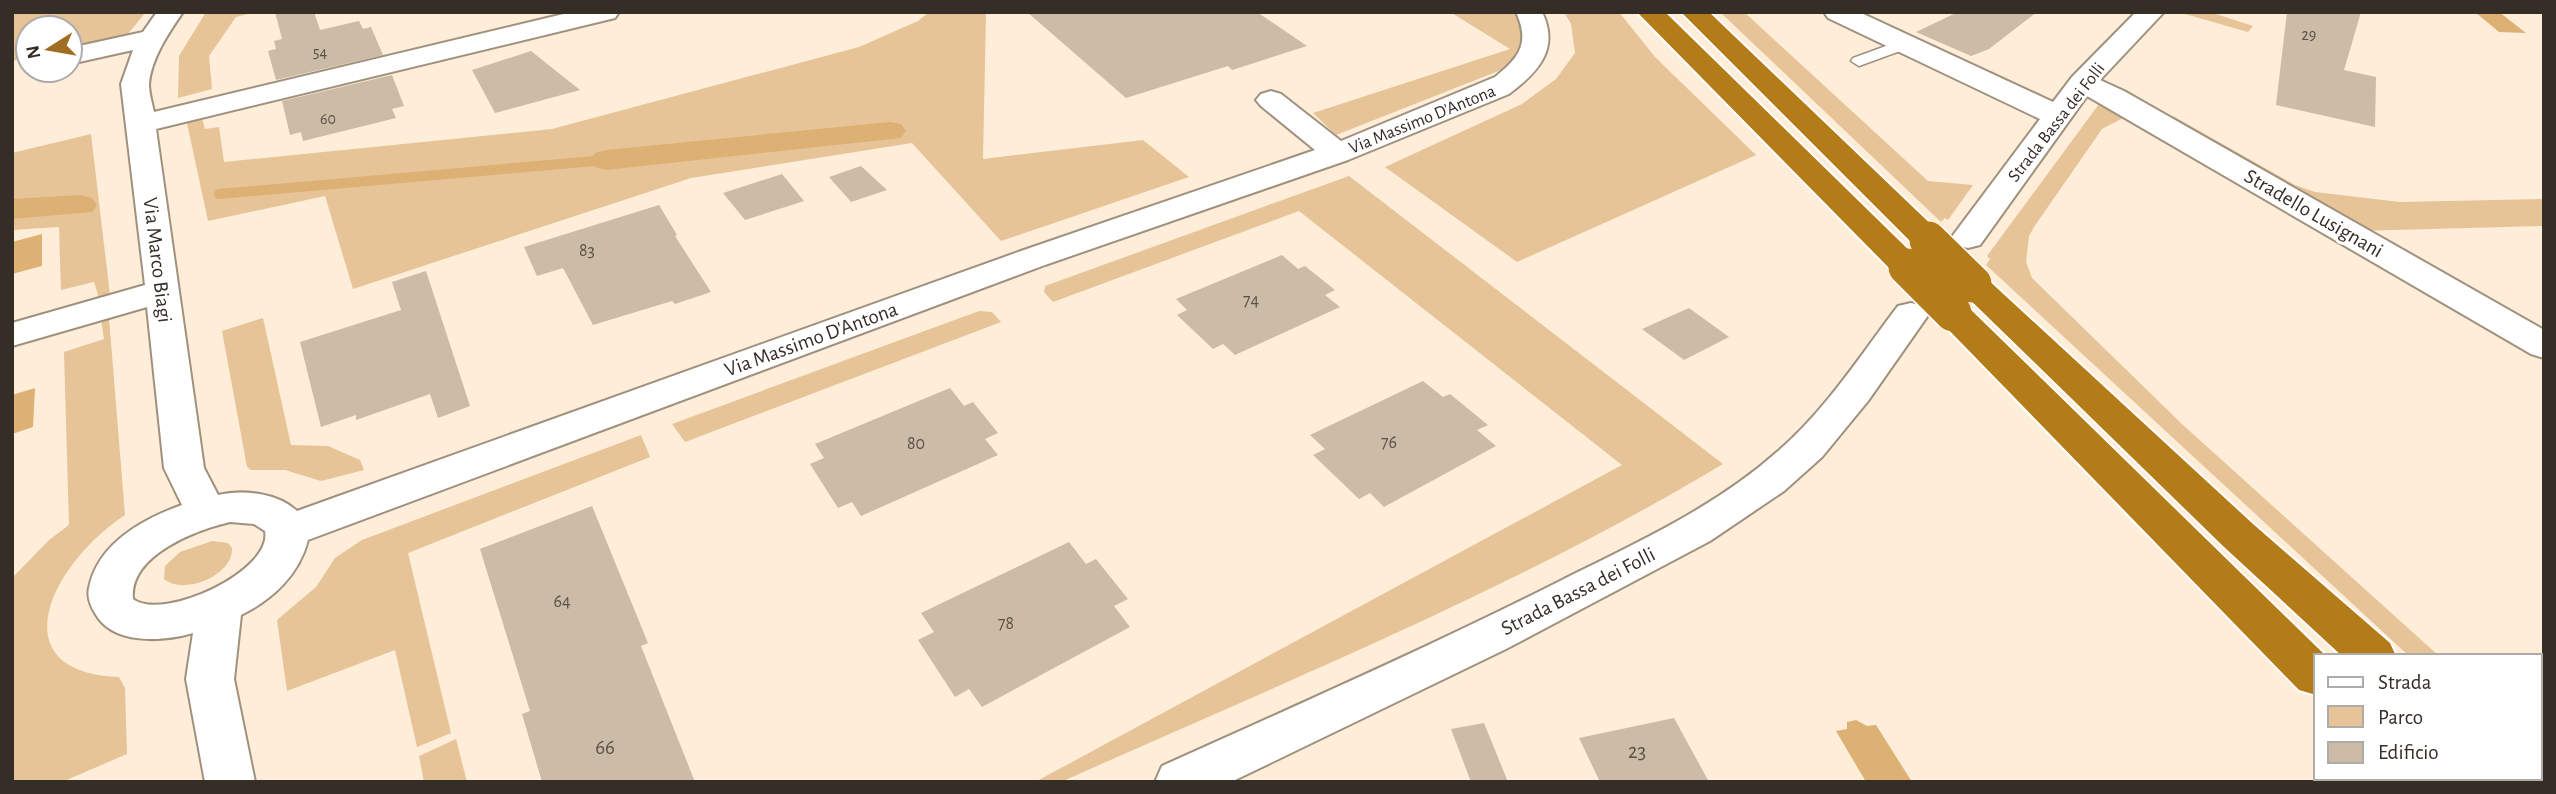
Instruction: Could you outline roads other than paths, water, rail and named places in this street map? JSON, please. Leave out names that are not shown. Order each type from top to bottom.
[{"type":"highway","points":[[1650,12],[1907,267],[1963,298],[2238,535],[2371,654]]},
{"type":"highway","points":[[1693,12],[1928,240],[1963,298],[2314,675]]},
{"type":"highway","points":[[2238,535],[2364,654]]},
{"type":"street","points":[[141,124],[606,12]]},
{"type":"street","name":"Via Massimo D'Antona","points":[[288,531],[1033,258],[1337,153],[1499,88],[1516,76],[1534,49],[1538,32],[1529,12]]},
{"type":"street","points":[[1837,12],[2058,116]]},
{"type":"street","name":"Strada Bassa dei Folli","points":[[1968,238],[2082,83],[2151,12]]},
{"type":"street","points":[[84,51],[161,25]]},
{"type":"street","name":"Via Marco Biagi","points":[[161,25],[141,59],[135,84],[184,468],[206,512]]},
{"type":"street","name":"Stradello Lusignani","points":[[2082,83],[2144,115],[2544,346]]},
{"type":"street","name":"Via Massimo D'Antona","points":[[1271,100],[1337,153]]},
{"type":"street","points":[[12,335],[162,291]]},
{"type":"street","name":"Strada Bassa dei Folli","points":[[1180,782],[1530,617],[1681,538],[1777,475],[1804,452],[1910,314]]},
{"type":"street","points":[[230,507],[253,507],[270,511],[282,519],[288,531],[286,546],[270,570],[243,593],[219,606],[190,617],[164,622],[140,621],[121,615],[111,604],[109,589],[117,571],[132,553],[153,536],[206,512],[230,507]]},
{"type":"street","points":[[219,606],[210,679],[230,782]]},
{"type":"lane","points":[[1859,61],[1905,44]]},
{"type":"waterway","points":[[606,160],[890,131]]},
{"type":"waterway","points":[[219,194],[606,160]]},
{"type":"waterway","points":[[12,209],[80,205]]}]
